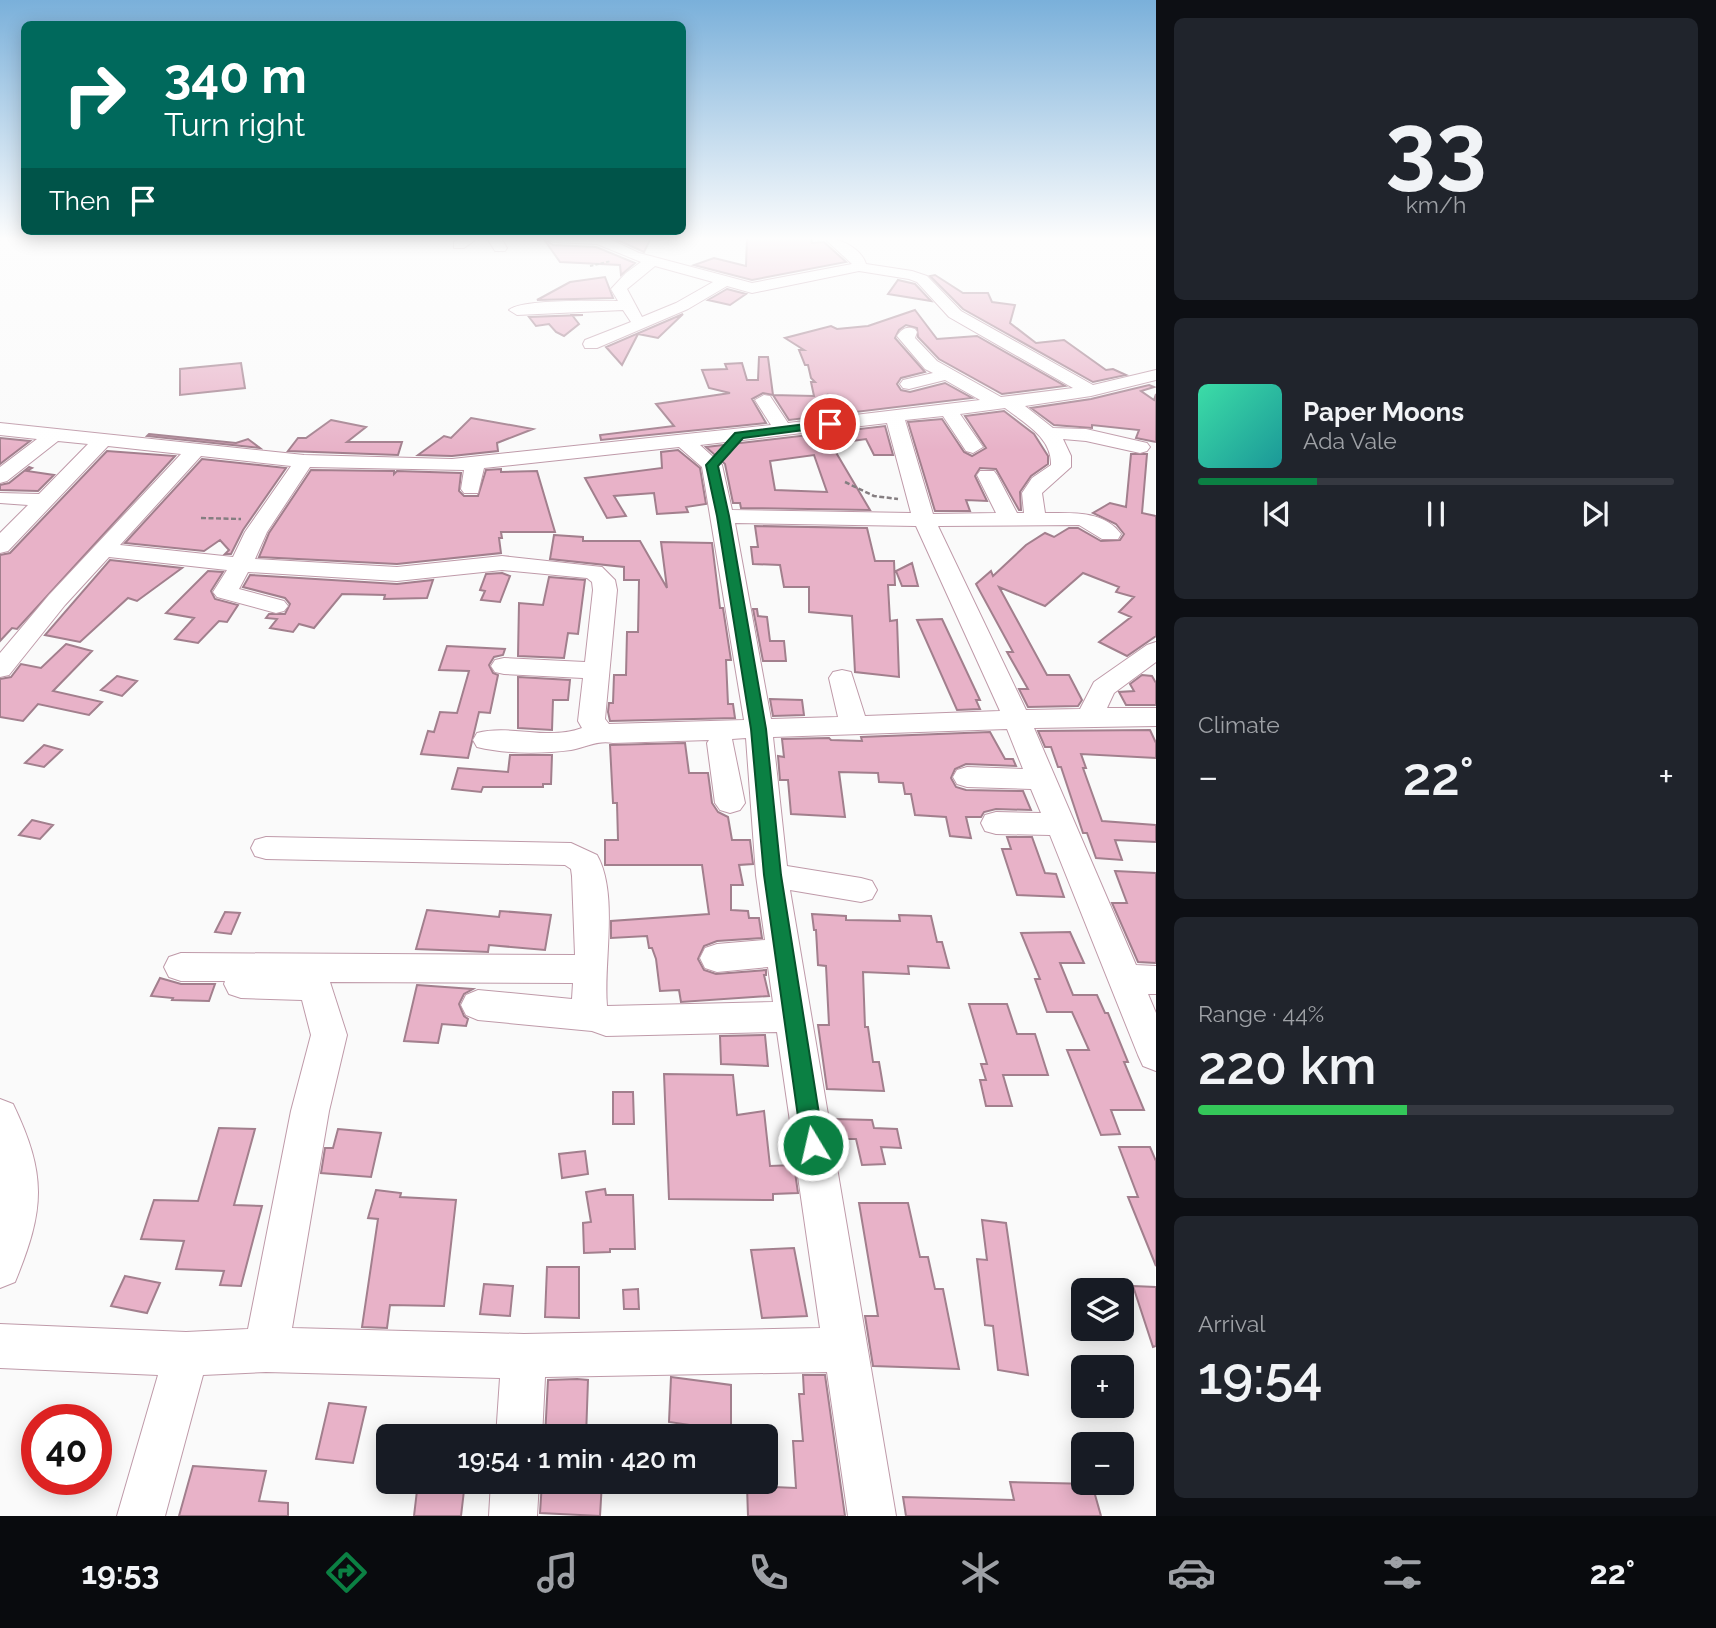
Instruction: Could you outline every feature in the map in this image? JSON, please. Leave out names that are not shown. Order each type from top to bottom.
[{"type":"street","points":[[517,310],[528,309]]},
{"type":"street","points":[[628,309],[638,323]]},
{"type":"street","points":[[592,344],[675,309]]},
{"type":"street","points":[[950,309],[981,330],[1101,389],[1136,398]]},
{"type":"street","points":[[981,330],[1008,327]]},
{"type":"street","points":[[909,332],[905,336],[908,341],[931,365],[1003,402],[1048,433],[1060,448],[1063,460],[1061,467],[1036,485],[1030,495],[1030,504],[1037,518]]},
{"type":"street","points":[[912,365],[931,365]]},
{"type":"street","points":[[909,384],[946,375]]},
{"type":"street","points":[[0,429],[304,461],[475,464],[783,430],[1003,402],[1101,389],[1156,375]]},
{"type":"street","points":[[764,400],[783,430]]},
{"type":"street","points":[[948,409],[973,447]]},
{"type":"street","points":[[750,415],[761,432]]},
{"type":"street","points":[[894,416],[921,510],[1017,720],[1060,824],[1140,979],[1155,1048]]},
{"type":"street","points":[[1048,433],[1086,436],[1140,447]]},
{"type":"street","points":[[44,500],[2,487],[53,435]]},
{"type":"street","points":[[712,465],[739,435]]},
{"type":"street","points":[[0,546],[104,439]]},
{"type":"street","points":[[683,441],[712,465],[723,516],[758,729],[772,875],[792,1017],[872,1516]]},
{"type":"street","points":[[0,669],[81,586],[105,550],[196,450]]},
{"type":"street","points":[[276,606],[225,592],[264,521],[304,461]]},
{"type":"street","points":[[471,489],[475,464]]},
{"type":"street","points":[[987,475],[1009,518]]},
{"type":"street","points":[[723,516],[921,510],[1009,518],[1088,521],[1110,534]]},
{"type":"street","points":[[105,550],[241,565],[355,573],[397,574],[502,564],[594,572],[603,580],[605,590],[591,721],[600,731],[613,734],[1156,717]]},
{"type":"street","points":[[1089,717],[1103,688],[1156,650]]},
{"type":"street","points":[[504,666],[597,671]]},
{"type":"street","points":[[842,678],[854,727]]},
{"type":"street","points":[[487,740],[567,741],[587,738],[600,731]]},
{"type":"street","points":[[730,803],[723,753],[762,764]]},
{"type":"street","points":[[967,777],[1041,779]]},
{"type":"street","points":[[996,823],[1060,824]]},
{"type":"street","points":[[266,848],[570,854],[586,863],[592,969],[588,1004],[592,1016]]},
{"type":"street","points":[[772,875],[861,890]]},
{"type":"street","points":[[717,958],[783,952]]},
{"type":"street","points":[[181,967],[264,970],[592,969]]},
{"type":"street","points":[[241,984],[297,985],[317,990],[329,1035],[310,1111],[266,1350]]},
{"type":"street","points":[[478,1005],[592,1016],[606,1021],[792,1017]]},
{"type":"street","points":[[0,1116],[13,1141],[21,1183],[14,1234],[0,1267]]},
{"type":"street","points":[[0,1346],[186,1354],[266,1350],[524,1356],[846,1350]]},
{"type":"street","points":[[141,1516],[186,1354]]},
{"type":"street","points":[[520,1424],[524,1356]]},
{"type":"street","points":[[513,1516],[514,1494]]},
{"type":"path","points":[[845,482],[884,499],[921,510]]},
{"type":"path","points":[[201,518],[264,521]]},
{"type":"building","points":[[963,309],[1014,309],[1010,323],[1036,343],[1064,340],[1106,370],[1113,369],[1126,375],[1093,382]]},
{"type":"building","points":[[915,310],[937,339],[977,336],[1065,386],[1002,394],[939,359],[918,337],[917,328],[906,325],[899,330],[895,338],[925,372],[901,378],[897,384],[901,390],[910,392],[945,383],[972,398],[789,420],[773,395],[814,396],[811,382],[815,382],[799,350],[804,350],[785,338],[831,326],[837,329],[868,326]]},
{"type":"building","points":[[683,314],[658,338],[638,334],[622,365],[606,347]]},
{"type":"building","points":[[572,315],[579,324],[564,336],[549,324],[536,326],[529,317]]},
{"type":"building","points":[[759,357],[768,357],[773,395],[763,393],[752,399],[766,423],[601,440],[600,435],[674,426],[656,404],[730,393],[709,388],[702,370],[727,369],[725,364],[742,363],[747,380],[758,380]]},
{"type":"building","points":[[241,363],[245,388],[180,395],[180,369]]},
{"type":"building","points":[[1149,385],[1154,387],[1141,391],[1154,400],[1156,394],[1156,442],[1136,438],[1139,430],[1092,425],[1092,428],[1054,425],[1031,408],[1091,399]]},
{"type":"building","points":[[1004,411],[1034,434],[1048,456],[1048,464],[1031,476],[1020,492],[1021,510],[996,469],[980,468],[975,476],[987,501],[966,500],[970,511],[935,511],[908,422],[942,419],[964,452],[972,456],[986,448],[965,416]]},
{"type":"building","points":[[471,418],[533,429],[497,443],[498,451],[452,456],[418,455],[444,436],[451,438]]},
{"type":"building","points":[[331,420],[366,427],[347,442],[402,442],[398,455],[288,451],[298,438],[306,438]]},
{"type":"building","points":[[885,426],[893,455],[874,455],[866,439],[831,444],[870,510],[741,508],[740,503],[733,503],[725,464],[706,447]],"holes":[[[814,455],[827,492],[775,490],[770,461]]]},
{"type":"building","points":[[149,434],[236,443],[248,439],[260,448],[147,436]]},
{"type":"building","points":[[0,438],[30,441],[0,464]]},
{"type":"building","points":[[678,450],[700,468],[706,504],[686,507],[688,512],[657,514],[654,493],[614,496],[626,516],[607,518],[585,478],[662,468],[661,452]]},
{"type":"building","points":[[107,451],[175,456],[17,629],[12,628],[0,641],[0,555],[10,553]]},
{"type":"building","points":[[1131,454],[1147,454],[1142,513],[1156,516],[1156,636],[1127,656],[1099,642],[1131,617],[1119,612],[1134,597],[1116,592],[1119,587],[1083,573],[1045,606],[999,587],[1047,675],[1069,675],[1082,700],[1078,706],[1028,707],[1019,689],[1028,689],[1007,652],[1013,652],[976,584],[991,571],[993,576],[1026,545],[1045,533],[1054,537],[1069,528],[1078,528],[1101,541],[1120,540],[1124,534],[1116,524],[1093,513],[1110,503],[1126,507]]},
{"type":"building","points":[[202,459],[286,468],[243,530],[231,554],[225,554],[229,550],[220,540],[204,551],[125,543]]},
{"type":"building","points":[[29,467],[32,468],[27,471],[54,475],[38,491],[0,490],[0,485],[9,483]]},
{"type":"building","points":[[501,469],[501,472],[537,471],[555,532],[501,532],[501,553],[397,564],[259,557],[269,533],[311,470],[394,471],[394,474],[397,471],[461,473],[459,491],[464,496],[478,496],[486,470]]},
{"type":"building","points":[[755,526],[867,528],[875,561],[894,561],[895,585],[888,585],[890,621],[897,620],[899,677],[855,672],[852,616],[809,612],[809,587],[784,587],[780,565],[753,564],[751,547],[758,547]]},
{"type":"building","points":[[554,535],[583,537],[583,541],[640,541],[667,588],[661,542],[712,543],[720,608],[723,608],[731,660],[726,660],[728,704],[733,704],[735,718],[610,721],[608,712],[609,703],[613,703],[614,675],[626,675],[627,632],[638,632],[639,580],[624,580],[624,567],[550,559]]},
{"type":"building","points":[[110,560],[182,568],[137,601],[128,598],[80,642],[45,635]]},
{"type":"building","points":[[912,563],[918,586],[902,586],[896,571]]},
{"type":"building","points":[[208,571],[223,572],[211,591],[215,599],[238,605],[227,622],[219,621],[198,643],[175,639],[194,618],[166,613]]},
{"type":"building","points":[[502,573],[510,576],[500,602],[481,600],[485,591],[480,590],[486,574]]},
{"type":"building","points":[[250,575],[397,584],[433,580],[427,598],[384,599],[385,595],[342,594],[314,628],[299,624],[293,632],[270,628],[277,619],[266,618],[269,614],[285,614],[290,604],[285,598],[243,587]]},
{"type":"building","points":[[549,577],[585,580],[578,634],[568,633],[564,658],[518,656],[519,603],[543,605]]},
{"type":"building","points":[[753,609],[757,609],[758,616],[767,617],[770,641],[784,641],[786,661],[763,661]]},
{"type":"building","points":[[942,619],[980,700],[976,700],[980,709],[957,710],[917,620]]},
{"type":"building","points":[[66,644],[92,651],[53,691],[102,702],[89,715],[38,704],[23,721],[0,717],[0,679],[11,677],[21,664],[41,668]]},
{"type":"building","points":[[447,646],[505,649],[503,655],[494,657],[489,665],[493,673],[498,675],[490,713],[479,712],[468,758],[421,754],[428,731],[434,732],[440,712],[457,713],[469,671],[439,670]]},
{"type":"building","points":[[1142,675],[1152,676],[1156,683],[1156,705],[1126,705],[1119,692],[1134,691],[1130,684]]},
{"type":"building","points":[[117,676],[137,681],[122,696],[101,690]]},
{"type":"building","points":[[518,677],[570,680],[568,700],[553,700],[552,730],[518,728]]},
{"type":"building","points":[[770,699],[802,700],[804,715],[773,716]]},
{"type":"building","points":[[1150,730],[1156,743],[1156,758],[1081,754],[1086,768],[1083,768],[1102,821],[1156,825],[1156,842],[1115,840],[1122,860],[1096,858],[1087,833],[1083,833],[1061,767],[1058,767],[1051,747],[1045,747],[1038,731]]},
{"type":"building","points":[[990,732],[1005,759],[1013,759],[1016,766],[966,764],[955,769],[951,778],[956,787],[966,790],[1023,791],[1031,810],[996,809],[984,812],[981,817],[966,817],[971,838],[950,836],[946,817],[915,815],[911,794],[905,794],[903,783],[879,782],[878,773],[839,772],[845,817],[791,814],[788,780],[780,780],[778,756],[784,757],[782,739],[829,738],[862,741],[861,737]]},
{"type":"building","points":[[685,743],[689,773],[708,773],[712,803],[718,812],[728,817],[732,840],[750,840],[753,864],[739,865],[743,885],[731,885],[731,910],[748,911],[749,918],[759,918],[762,938],[717,941],[704,946],[698,959],[704,970],[716,974],[766,970],[764,975],[769,996],[681,1002],[679,990],[660,991],[656,959],[652,948],[649,948],[647,936],[611,938],[611,921],[709,914],[702,865],[605,865],[605,840],[618,840],[617,803],[613,803],[610,745]]},
{"type":"building","points":[[44,745],[62,750],[44,767],[25,763]]},
{"type":"building","points":[[510,755],[552,755],[551,784],[543,784],[543,787],[483,787],[481,792],[452,789],[458,768],[508,772]]},
{"type":"building","points":[[32,820],[53,825],[40,839],[19,835]]},
{"type":"building","points":[[1007,837],[1032,837],[1045,873],[1056,874],[1064,897],[1017,895],[1002,849],[1011,849]]},
{"type":"building","points":[[1115,871],[1156,873],[1156,963],[1138,962],[1112,903],[1127,903]]},
{"type":"building","points":[[427,910],[499,917],[500,911],[551,915],[545,950],[489,945],[488,952],[416,949]]},
{"type":"building","points":[[225,912],[240,913],[231,934],[215,932]]},
{"type":"building","points":[[812,914],[846,916],[846,920],[900,921],[899,915],[931,916],[937,942],[942,942],[949,968],[908,966],[909,974],[863,972],[865,1027],[868,1027],[873,1062],[879,1062],[884,1091],[827,1089],[818,1025],[829,1025],[826,966],[818,965],[816,930]]},
{"type":"building","points":[[1070,932],[1084,963],[1060,963],[1073,995],[1097,995],[1105,1013],[1108,1013],[1144,1110],[1111,1110],[1120,1134],[1101,1135],[1067,1050],[1089,1050],[1072,1012],[1047,1012],[1035,979],[1040,979],[1021,933]]},
{"type":"building","points":[[160,978],[181,984],[215,984],[209,1001],[172,1000],[173,998],[151,996]]},
{"type":"building","points":[[417,985],[473,989],[464,994],[459,1004],[468,1019],[466,1026],[442,1024],[438,1043],[404,1041]]},
{"type":"building","points":[[969,1004],[1007,1004],[1017,1034],[1035,1034],[1048,1075],[1003,1075],[1012,1106],[986,1106],[980,1080],[986,1080],[981,1064],[987,1064]]},
{"type":"building","points":[[765,1035],[768,1066],[721,1064],[720,1036]]},
{"type":"building","points":[[664,1074],[733,1075],[737,1115],[764,1111],[770,1166],[794,1165],[798,1193],[773,1194],[773,1200],[669,1199]]},
{"type":"building","points":[[613,1092],[633,1092],[634,1124],[613,1124]]},
{"type":"building","points":[[833,1119],[872,1120],[874,1128],[897,1129],[901,1148],[881,1147],[885,1164],[862,1165],[856,1139],[836,1139]]},
{"type":"building","points":[[219,1128],[255,1129],[234,1205],[262,1206],[241,1286],[220,1285],[224,1271],[176,1269],[184,1241],[141,1239],[154,1200],[198,1201]]},
{"type":"building","points":[[338,1129],[381,1133],[371,1177],[321,1173],[325,1148],[333,1148]]},
{"type":"building","points":[[1119,1147],[1150,1147],[1156,1161],[1156,1266],[1128,1197],[1138,1197]]},
{"type":"building","points":[[585,1151],[588,1174],[562,1178],[559,1154]]},
{"type":"building","points":[[605,1189],[606,1195],[633,1195],[635,1249],[584,1253],[583,1223],[591,1222],[586,1192]]},
{"type":"building","points":[[376,1190],[401,1193],[400,1197],[456,1200],[444,1306],[390,1305],[387,1328],[362,1327],[378,1219],[368,1218]]},
{"type":"building","points":[[859,1203],[908,1203],[920,1257],[928,1257],[935,1289],[943,1289],[959,1369],[873,1366],[865,1316],[878,1316]]},
{"type":"building","points":[[982,1220],[1006,1223],[1028,1375],[998,1370],[993,1326],[985,1325],[977,1259],[987,1260]]},
{"type":"building","points":[[794,1248],[807,1316],[762,1318],[751,1250]]},
{"type":"building","points":[[547,1267],[579,1267],[579,1318],[545,1317]]},
{"type":"building","points":[[125,1276],[160,1283],[147,1313],[111,1306]]},
{"type":"building","points":[[484,1284],[513,1286],[510,1316],[480,1314]]},
{"type":"building","points":[[1134,1286],[1156,1287],[1156,1346],[1153,1347]]},
{"type":"building","points":[[638,1289],[639,1309],[624,1309],[623,1290]]},
{"type":"building","points":[[803,1375],[825,1375],[845,1516],[748,1516],[747,1494],[778,1494],[778,1487],[796,1488],[793,1441],[803,1441],[799,1394],[804,1394]]},
{"type":"building","points":[[671,1377],[731,1385],[731,1424],[669,1422]]},
{"type":"building","points":[[548,1380],[588,1380],[586,1424],[546,1424]]},
{"type":"building","points":[[329,1403],[366,1407],[353,1463],[316,1459]]},
{"type":"building","points":[[193,1466],[266,1471],[259,1501],[288,1503],[288,1516],[179,1516]]},
{"type":"building","points":[[1010,1482],[1071,1483],[1071,1495],[1095,1495],[1101,1516],[906,1516],[903,1497],[1014,1500]]},
{"type":"building","points":[[417,1494],[464,1494],[461,1516],[414,1516]]},
{"type":"building","points":[[541,1494],[601,1494],[600,1516],[540,1513]]},
{"type":"route","points":[[813,1145],[772,875],[758,729],[712,465],[739,435],[830,424]]}]
